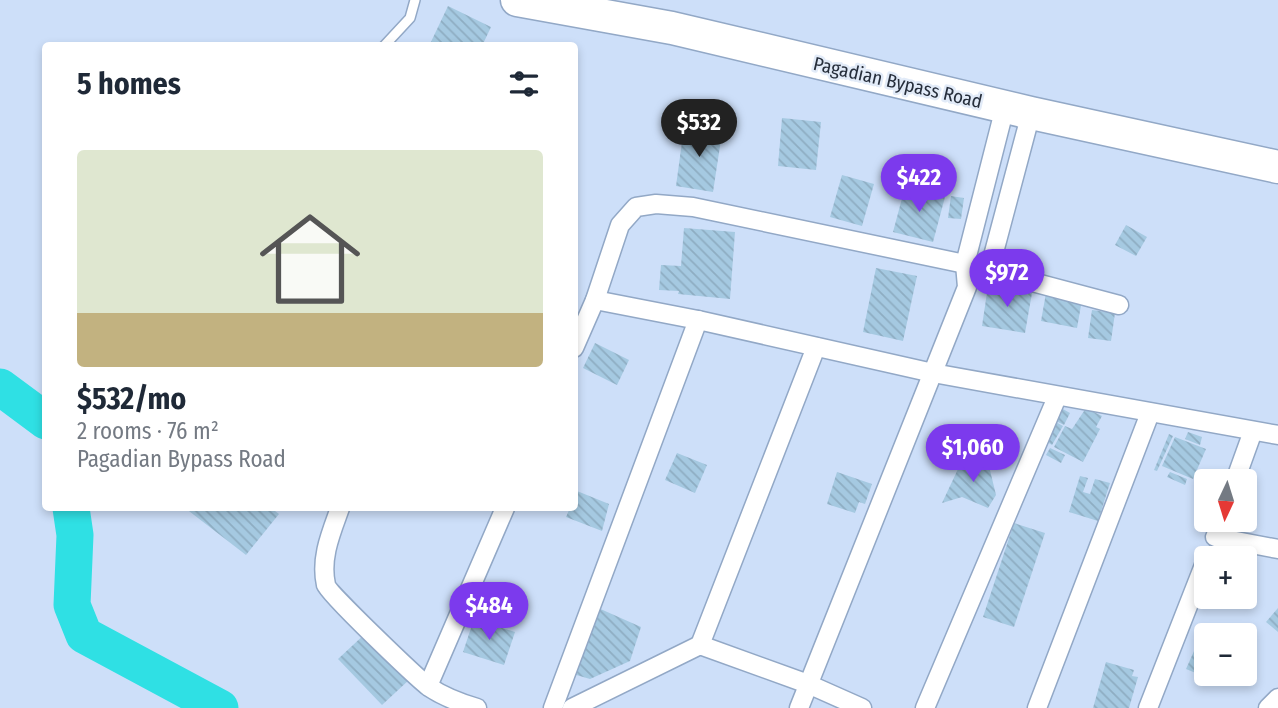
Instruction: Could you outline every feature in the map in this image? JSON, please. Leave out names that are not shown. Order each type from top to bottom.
[{"type":"highway","name":"Pagadian Bypass Road","points":[[526,1],[672,28],[1018,110],[1278,167]]},
{"type":"street","points":[[799,708],[967,287],[965,264],[1018,110]]},
{"type":"street","points":[[967,287],[989,271],[1018,110]]},
{"type":"street","points":[[578,339],[595,300],[620,225],[636,207],[656,204],[693,207],[965,264],[1119,305]]},
{"type":"street","points":[[595,300],[698,320],[933,373],[1278,435]]},
{"type":"street","points":[[553,708],[698,320]]},
{"type":"street","points":[[572,708],[701,645],[816,347]]},
{"type":"street","points":[[925,708],[1057,397]]},
{"type":"street","points":[[1037,708],[1150,413]]},
{"type":"street","points":[[1239,469],[1253,431]]},
{"type":"street","points":[[339,511],[328,538],[323,564],[327,589],[428,686],[452,700],[477,708]]},
{"type":"street","points":[[428,686],[504,511]]},
{"type":"street","points":[[1229,532],[1278,549]]},
{"type":"street","points":[[1149,708],[1194,590]]},
{"type":"street","points":[[701,645],[808,684],[862,708]]},
{"type":"street","points":[[1268,708],[1278,698]]},
{"type":"lane","points":[[388,42],[410,18],[415,0]]},
{"type":"building","points":[[448,6],[491,27],[484,42],[431,42]]},
{"type":"building","points":[[782,118],[821,122],[816,170],[778,166]]},
{"type":"building","points":[[684,127],[722,133],[713,192],[676,186]]},
{"type":"building","points":[[842,175],[874,184],[862,226],[830,217]]},
{"type":"building","points":[[905,187],[945,197],[933,242],[893,232]]},
{"type":"building","points":[[951,196],[964,198],[961,219],[948,218]]},
{"type":"building","points":[[1126,225],[1147,237],[1136,256],[1115,245]]},
{"type":"building","points":[[684,228],[735,232],[730,299],[659,290],[661,265],[681,266]]},
{"type":"building","points":[[876,268],[917,276],[903,341],[863,332]]},
{"type":"building","points":[[988,286],[1032,293],[1025,333],[982,326]]},
{"type":"building","points":[[1046,293],[1082,300],[1077,328],[1041,321]]},
{"type":"building","points":[[1092,310],[1115,313],[1111,341],[1088,338]]},
{"type":"building","points":[[595,343],[629,360],[617,385],[583,368]]},
{"type":"building","points":[[1061,408],[1070,413],[1064,425],[1054,420]]},
{"type":"building","points":[[1086,408],[1102,416],[1096,427],[1100,429],[1083,462],[1054,447],[1065,426],[1072,429]]},
{"type":"building","points":[[1054,421],[1063,426],[1052,445],[1044,440]]},
{"type":"building","points":[[1188,432],[1202,437],[1200,445],[1185,439]]},
{"type":"building","points":[[1169,434],[1173,436],[1157,471],[1154,470]]},
{"type":"building","points":[[1175,437],[1206,449],[1197,469],[1194,469],[1193,479],[1162,466]]},
{"type":"building","points":[[1050,448],[1065,455],[1061,463],[1046,455]]},
{"type":"building","points":[[677,453],[707,465],[695,493],[665,480]]},
{"type":"building","points":[[972,457],[989,466],[996,495],[988,508],[962,497],[942,503],[958,469]]},
{"type":"building","points":[[837,472],[872,484],[865,504],[859,502],[855,513],[827,504]]},
{"type":"building","points":[[1170,472],[1187,479],[1185,485],[1167,477]]},
{"type":"building","points":[[1080,476],[1088,478],[1083,492],[1090,494],[1095,479],[1110,483],[1098,521],[1069,512]]},
{"type":"building","points":[[578,491],[609,504],[602,531],[566,517],[569,511],[578,511]]},
{"type":"building","points":[[189,511],[275,511],[279,514],[246,555]]},
{"type":"building","points":[[1014,523],[1045,533],[1014,627],[983,617]]},
{"type":"building","points":[[596,607],[641,627],[630,661],[590,679],[573,674]]},
{"type":"building","points":[[1278,608],[1278,632],[1266,622]]},
{"type":"building","points":[[474,619],[515,632],[504,665],[463,652]]},
{"type":"building","points":[[367,632],[410,679],[382,705],[338,659]]},
{"type":"building","points":[[1194,651],[1194,672],[1186,669]]},
{"type":"building","points":[[1106,662],[1134,670],[1132,676],[1138,677],[1129,708],[1093,708]]},
{"type":"waterway","points":[[0,387],[42,418]]},
{"type":"waterway","points":[[71,511],[75,535],[72,605],[84,635],[220,708]]}]
